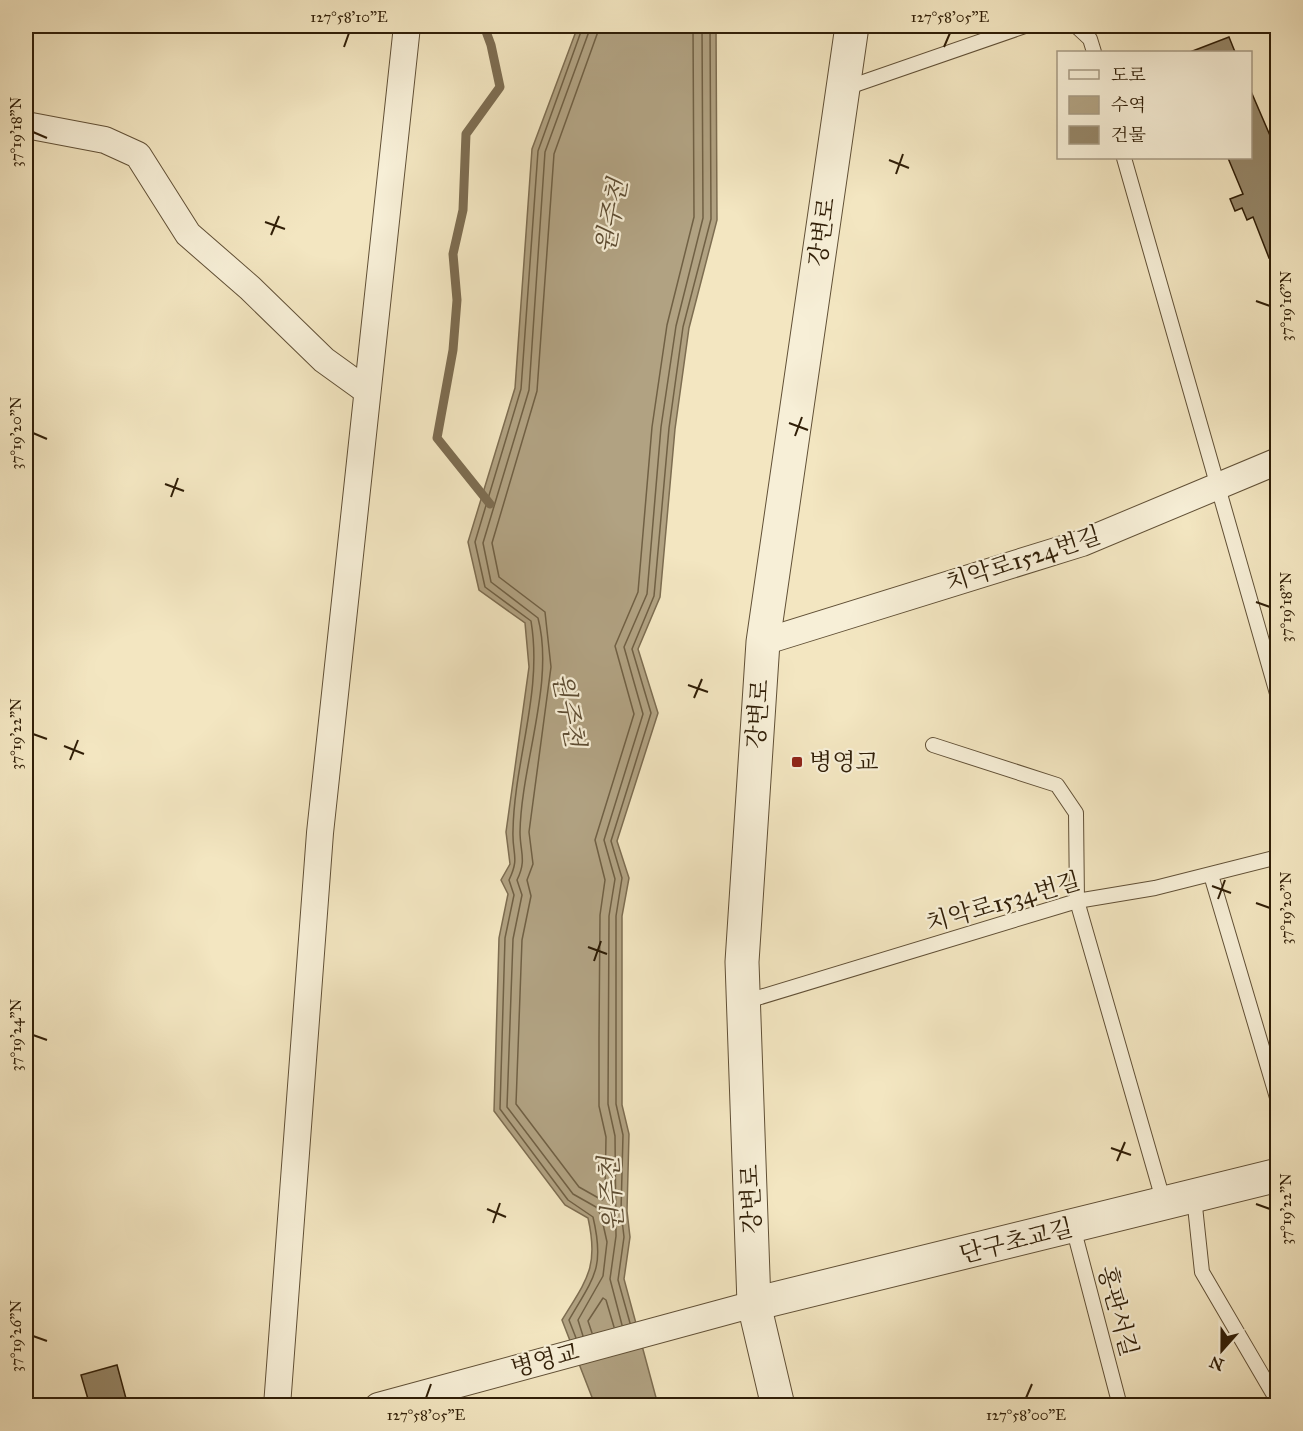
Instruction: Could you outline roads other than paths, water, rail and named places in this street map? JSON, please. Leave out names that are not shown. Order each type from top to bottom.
[{"type":"street","points":[[277,1406],[320,833],[407,26]]},
{"type":"street","name":"강변로","points":[[778,1406],[754,1304],[742,962],[763,642],[852,26]]},
{"type":"street","points":[[26,125],[105,140],[138,155],[188,234],[250,288],[324,360],[367,392]]},
{"type":"street","name":"치악로1524번길","points":[[763,642],[1082,543],[1278,461]]},
{"type":"street","name":"단구초교길","points":[[754,1304],[1073,1227],[1278,1174]]},
{"type":"street","name":"병영교","points":[[378,1406],[754,1304]]},
{"type":"lane","points":[[843,89],[1025,26]]},
{"type":"lane","points":[[1076,26],[1090,39],[1094,51]]},
{"type":"lane","points":[[1124,159],[1278,697]]},
{"type":"lane","points":[[933,745],[1057,785],[1076,813],[1077,902],[1203,1272],[1278,1402]]},
{"type":"lane","name":"치악로1534번길","points":[[744,1002],[1077,902],[1155,888],[1278,857]]},
{"type":"lane","points":[[1211,875],[1278,1101]]},
{"type":"lane","name":"홍판서길","points":[[1073,1227],[1119,1406]]},
{"type":"water","name":"원주천","points":[[578,26],[716,26],[717,220],[689,328],[675,429],[660,597],[638,649],[658,713],[617,841],[629,878],[622,916],[622,1105],[629,1134],[627,1211],[630,1237],[624,1279],[658,1405],[595,1405],[562,1320],[584,1283],[591,1261],[592,1249],[588,1218],[565,1205],[494,1111],[499,938],[508,894],[501,880],[510,864],[506,832],[529,667],[525,623],[479,590],[468,542],[515,388],[532,149]]},
{"type":"waterway","points":[[484,26],[491,45],[500,87],[466,134],[463,210],[453,254],[457,300],[453,350],[437,438],[490,504]]},
{"type":"place","name":"병영교","points":[[797,762]]}]
